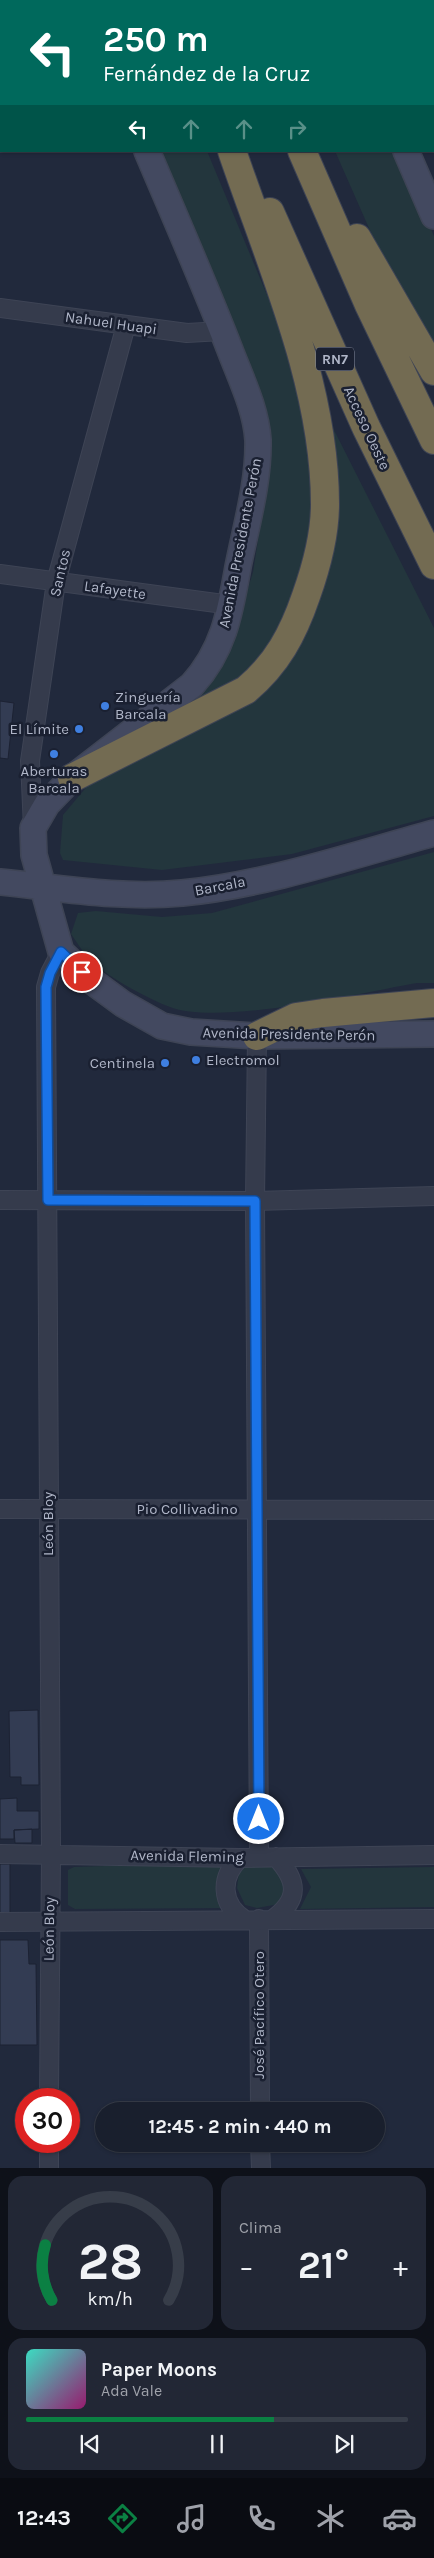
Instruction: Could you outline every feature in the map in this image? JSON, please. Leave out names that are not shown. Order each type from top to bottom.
[{"type":"highway","points":[[72,778],[238,695],[264,676],[288,643],[299,618],[318,555],[325,506],[317,416],[293,328],[232,152]]},
{"type":"highway","name":"Acceso Oeste","points":[[243,152],[366,427],[434,565]]},
{"type":"highway","points":[[302,152],[369,305],[434,440]]},
{"type":"highway","points":[[310,152],[434,371]]},
{"type":"highway","points":[[257,1036],[296,1017],[434,1003]]},
{"type":"street","name":"Avenida Presidente Perón","points":[[33,828],[44,809],[72,778],[192,685],[209,667],[220,644],[231,605],[256,474],[258,439],[250,405],[222,331],[147,152]]},
{"type":"street","points":[[406,152],[434,216]]},
{"type":"street","name":"Nahuel Huapi","points":[[0,308],[187,333],[222,331]]},
{"type":"street","name":"Santos","points":[[33,828],[30,761],[56,582],[126,325]]},
{"type":"street","name":"Lafayette","points":[[0,574],[231,605]]},
{"type":"street","points":[[33,828],[34,855],[61,952]]},
{"type":"street","name":"Barcala","points":[[0,882],[105,894],[162,894],[200,891],[287,872],[434,833]]},
{"type":"street","name":"Avenida Presidente Perón","points":[[61,952],[93,982],[123,1004],[162,1026],[191,1032],[257,1036],[434,1034]]},
{"type":"street","name":"León Bloy","points":[[49,2088],[51,1853],[46,987],[50,973],[61,952]]},
{"type":"street","points":[[240,1858],[227,1873],[225,1883],[227,1898],[232,1908],[259,1919],[290,1904],[293,1895],[291,1876],[268,1857],[257,1509],[255,1201],[257,1036]]},
{"type":"street","points":[[0,1200],[255,1201],[434,1196]]},
{"type":"street","name":"Pio Collivadino","points":[[0,1509],[434,1510]]},
{"type":"street","name":"Avenida Fleming","points":[[0,1854],[51,1853],[240,1858],[434,1855]]},
{"type":"street","name":"José Pacífico Otero","points":[[259,1919],[260,2102]]},
{"type":"street","points":[[0,1922],[434,1919]]},
{"type":"street","points":[[260,2152],[260,2168]]},
{"type":"street","points":[[48,2168],[49,2153]]},
{"type":"shaded area","points":[[159,152],[207,152],[282,331],[306,427],[313,484],[311,529],[291,607],[254,670],[152,728],[233,638],[253,572],[270,464],[269,429]]},
{"type":"shaded area","points":[[335,152],[397,152],[434,236],[434,352],[387,269]]},
{"type":"shaded area","points":[[329,420],[434,628],[434,816],[292,854],[162,870],[63,860],[60,853],[63,815],[94,778],[289,660]]},
{"type":"shaded area","points":[[434,852],[434,983],[417,983],[291,1006],[222,1013],[193,1012],[170,1007],[137,992],[102,970],[86,956],[71,934],[78,913],[96,911],[162,917],[212,913]]},
{"type":"shaded area","points":[[223,1862],[220,1885],[225,1908],[75,1909],[68,1905],[68,1870],[74,1867]]},
{"type":"shaded area","points":[[246,1865],[274,1868],[282,1875],[287,1890],[279,1904],[257,1908],[245,1905],[237,1888],[239,1872]]},
{"type":"shaded area","points":[[434,1867],[434,1907],[300,1909],[311,1887],[301,1869]]},
{"type":"building","points":[[0,701],[14,703],[8,759],[0,758]]},
{"type":"building","points":[[38,1710],[39,1785],[21,1785],[21,1777],[10,1777],[9,1711]]},
{"type":"building","points":[[17,1798],[17,1811],[39,1811],[39,1829],[14,1830],[14,1839],[0,1839],[0,1799]]},
{"type":"building","points":[[32,1829],[32,1843],[15,1843],[14,1830]]},
{"type":"building","points":[[0,1864],[10,1864],[10,1914],[0,1914]]},
{"type":"building","points":[[0,1940],[28,1940],[29,1964],[36,1964],[37,2045],[0,2045]]},
{"type":"place","name":"Zinguería Barcala","points":[[105,706]]},
{"type":"place","name":"El Límite","points":[[79,729]]},
{"type":"place","name":"Aberturas Barcala","points":[[54,754]]},
{"type":"place","name":"Electromol","points":[[196,1060]]},
{"type":"place","name":"Centinela","points":[[165,1063]]},
{"type":"route","points":[[82,972],[61,952],[50,973],[46,987],[48,1200],[255,1201],[259,1819]]}]
